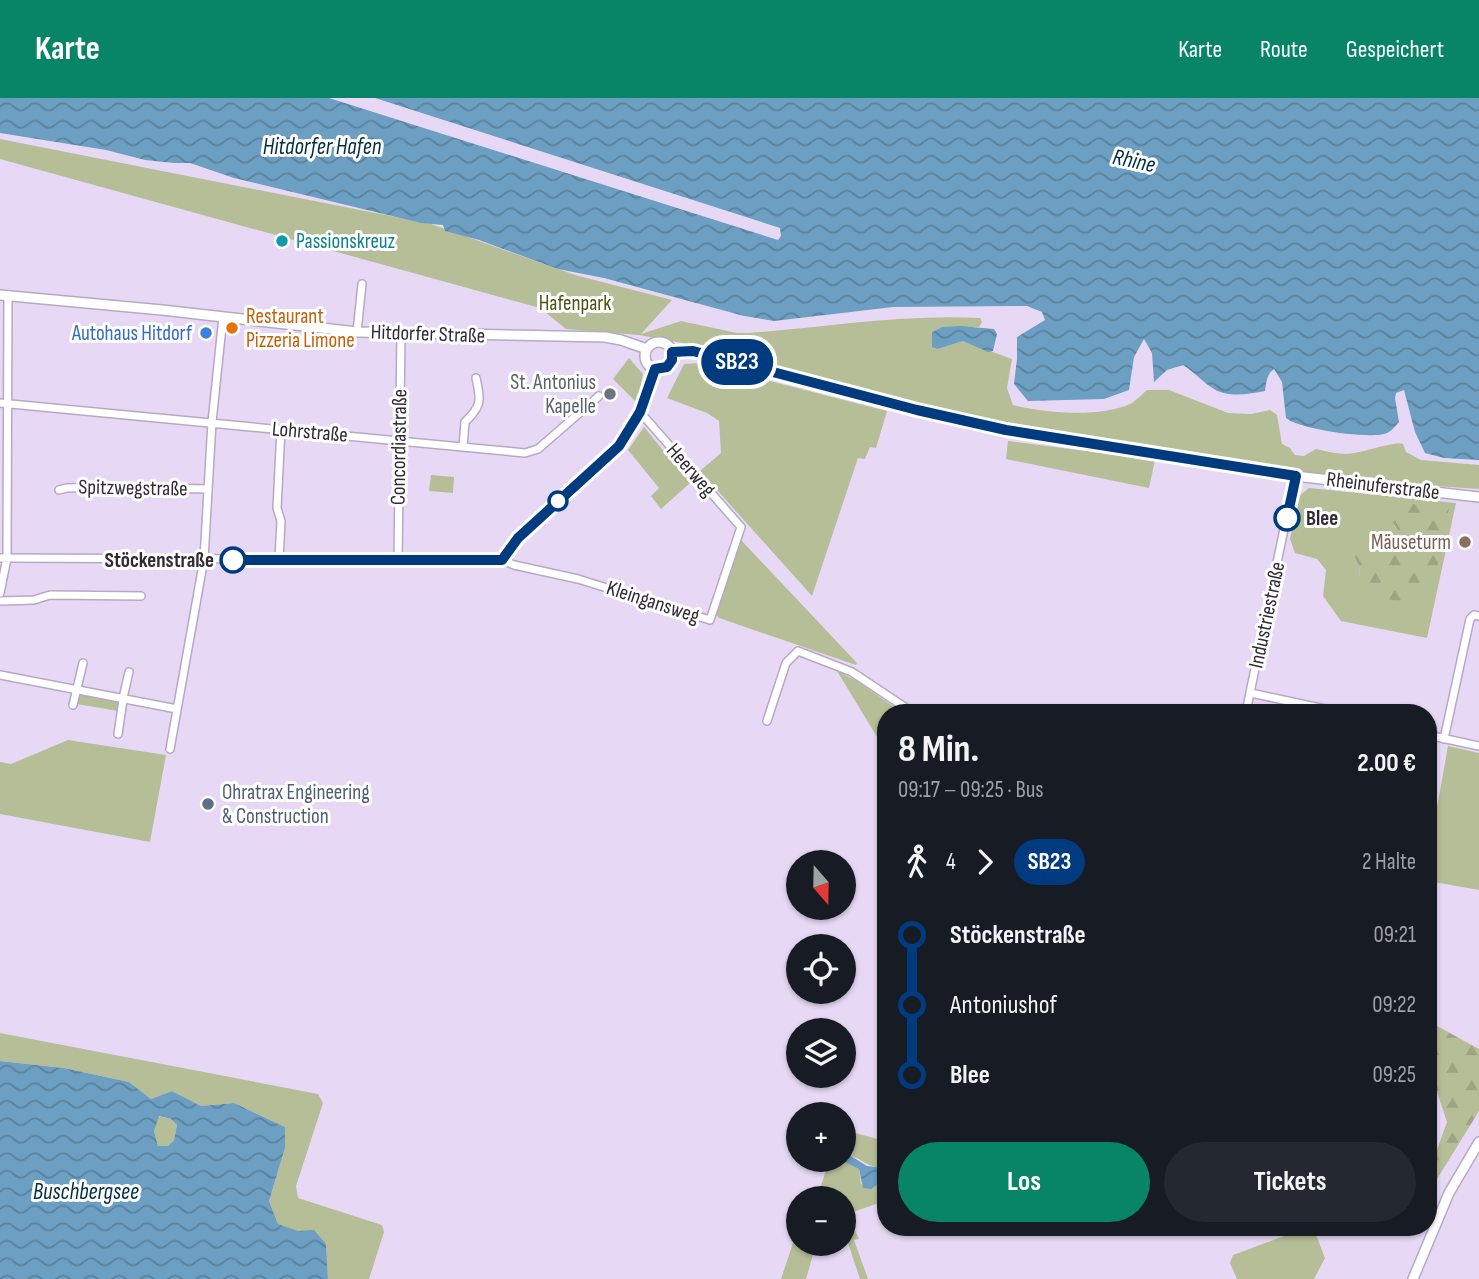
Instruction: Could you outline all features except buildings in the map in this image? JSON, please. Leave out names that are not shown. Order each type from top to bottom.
[{"type":"street","points":[[357,332],[362,284]]},
{"type":"street","points":[[0,593],[4,558],[4,295]]},
{"type":"street","name":"Hitdorfer Straße","points":[[4,295],[357,332],[605,337],[647,349]]},
{"type":"street","points":[[170,749],[204,559],[212,422],[223,317]]},
{"type":"street","name":"Concordiastraße","points":[[398,561],[401,333]]},
{"type":"street","points":[[659,342],[672,352],[672,360],[667,367],[655,369],[645,359],[647,349],[659,342]]},
{"type":"street","name":"Rheinuferstraße","points":[[672,352],[693,351],[707,354],[1006,430],[1296,476],[1479,497]]},
{"type":"street","points":[[4,558],[502,560],[518,538],[619,446],[640,412],[655,369]]},
{"type":"street","points":[[463,447],[465,422],[477,412],[479,404],[476,378]]},
{"type":"street","name":"Lohrstraße","points":[[4,403],[532,452],[599,396]]},
{"type":"street","name":"Heerweg","points":[[640,412],[741,527]]},
{"type":"street","points":[[279,559],[281,522],[276,508],[281,429]]},
{"type":"street","name":"Industriestraße","points":[[1249,704],[1296,476]]},
{"type":"street","name":"Spitzwegstraße","points":[[59,490],[106,487],[207,489]]},
{"type":"street","name":"Kleingansweg","points":[[502,560],[578,579],[710,621],[741,527]]},
{"type":"street","points":[[0,601],[34,600],[50,595],[141,596]]},
{"type":"street","points":[[1444,739],[1475,616]]},
{"type":"street","points":[[767,721],[786,663],[798,651],[852,672],[900,704]]},
{"type":"street","points":[[73,705],[83,663]]},
{"type":"street","points":[[118,734],[129,672]]},
{"type":"street","points":[[0,674],[177,709]]},
{"type":"street","points":[[1251,693],[1302,704]]},
{"type":"street","points":[[1437,738],[1479,746]]},
{"type":"street","points":[[1437,1222],[1449,1193],[1479,1142]]},
{"type":"street","points":[[1413,1279],[1431,1236]]},
{"type":"green space","name":"Hafenpark","points":[[0,139],[431,224],[575,275],[672,300],[641,334],[681,321],[737,333],[750,333],[893,319],[980,318],[982,322],[979,327],[942,327],[932,332],[938,349],[963,341],[1012,359],[1007,388],[1013,405],[1056,412],[1088,413],[1130,404],[1147,390],[1169,390],[1228,413],[1251,414],[1270,410],[1277,415],[1282,444],[1290,448],[1295,455],[1304,456],[1316,449],[1346,454],[1403,444],[1406,452],[1421,460],[1479,465],[1479,489],[1406,484],[1371,477],[1348,477],[1255,465],[1143,444],[1002,424],[872,395],[693,345],[639,335],[566,329],[540,308],[0,159]]},
{"type":"green space","points":[[629,358],[643,374],[637,403],[613,379]]},
{"type":"green space","points":[[700,363],[887,411],[876,448],[870,447],[865,459],[858,458],[812,596],[700,471],[721,453],[719,421],[707,413],[667,398],[684,364]]},
{"type":"green space","points":[[644,427],[690,483],[661,509],[651,496],[659,488],[628,450]]},
{"type":"green space","points":[[1008,441],[1155,460],[1149,488],[1006,459]]},
{"type":"green space","points":[[431,475],[454,477],[453,493],[429,491]]},
{"type":"green space","points":[[1309,488],[1456,503],[1427,638],[1341,621],[1323,596],[1326,570],[1317,559],[1295,553],[1290,539],[1299,496]],"holes":[[[1448,509],[1360,578],[1359,565],[1372,537],[1385,546],[1398,548],[1401,533],[1394,526]]]},
{"type":"green space","points":[[1392,501],[1449,509],[1434,583],[1416,602],[1402,609],[1393,600],[1385,599],[1378,588],[1369,588],[1360,578],[1359,565],[1353,554],[1357,542],[1372,537],[1385,546],[1398,548],[1401,534],[1392,519]]},
{"type":"green space","points":[[740,539],[856,665],[719,618],[716,614]]},
{"type":"green space","points":[[837,671],[857,681],[890,704],[877,704],[877,737]]},
{"type":"green space","points":[[78,694],[120,702],[118,711],[77,704]]},
{"type":"green space","points":[[68,740],[166,755],[150,842],[0,814],[0,762],[11,764]]},
{"type":"green space","points":[[1448,746],[1479,753],[1479,890],[1437,883],[1437,808]]},
{"type":"green space","points":[[1437,1026],[1479,1049],[1479,1111],[1437,1179],[1437,1150],[1447,1122],[1437,1092]]},
{"type":"green space","points":[[0,1033],[318,1094],[323,1103],[296,1186],[298,1198],[382,1225],[384,1232],[369,1279],[328,1279],[326,1244],[278,1224],[269,1201],[285,1148],[285,1127],[234,1103],[201,1106],[172,1091],[151,1099],[129,1082],[64,1068],[0,1061]]},
{"type":"green space","points":[[158,1116],[171,1119],[177,1125],[174,1140],[168,1146],[158,1146],[154,1131]]},
{"type":"green space","points":[[856,1133],[877,1139],[877,1168],[856,1158]]},
{"type":"green space","points":[[856,1167],[859,1169],[861,1184],[871,1189],[877,1185],[877,1204],[856,1211],[856,1186],[821,1186],[825,1172],[856,1172]]},
{"type":"green space","points":[[1284,1236],[1316,1236],[1325,1258],[1314,1279],[1237,1279],[1230,1263],[1233,1255]]},
{"type":"green space","points":[[856,1246],[868,1279],[860,1279],[852,1256],[856,1256]]},
{"type":"green space","points":[[789,1256],[813,1256],[806,1279],[781,1279]]},
{"type":"water","points":[[0,98],[329,98],[778,240],[781,236],[780,228],[375,98],[1479,98],[1479,460],[1444,458],[1425,453],[1415,432],[1404,390],[1396,393],[1395,398],[1399,422],[1387,433],[1366,435],[1319,429],[1286,418],[1282,382],[1274,369],[1268,376],[1265,391],[1246,394],[1220,392],[1183,365],[1167,370],[1154,382],[1152,353],[1144,339],[1134,357],[1129,390],[1104,399],[1028,401],[1014,384],[1017,337],[1045,320],[1042,312],[1027,306],[893,307],[774,321],[744,316],[604,278],[558,269],[479,240],[445,231],[443,225],[421,223],[234,178],[190,163],[145,160],[106,150],[0,133]]},
{"type":"water","points":[[942,327],[994,329],[997,334],[993,351],[988,352],[963,341],[938,349],[932,347],[932,332]]},
{"type":"water","name":"Buschbergsee","points":[[0,1061],[64,1068],[129,1082],[151,1099],[172,1091],[201,1106],[234,1103],[285,1127],[285,1148],[269,1201],[278,1224],[298,1231],[314,1230],[326,1244],[328,1279],[0,1279]],"holes":[[[159,1116],[171,1119],[177,1125],[174,1140],[168,1146],[158,1146],[154,1131]]]},
{"type":"water","points":[[856,1159],[867,1166],[877,1167],[877,1185],[871,1189],[863,1188],[859,1169],[856,1168]]},
{"type":"bus line","name":"SB23","points":[[233,560],[502,560],[518,538],[619,446],[640,412],[655,369],[667,367],[672,360],[672,352],[693,351],[917,410],[1006,430],[1296,476],[1287,518]]},
{"type":"place","name":"Passionskreuz","points":[[282,241]]},
{"type":"place","name":"Restaurant Pizzeria Limone","points":[[232,328]]},
{"type":"place","name":"Autohaus Hitdorf","points":[[206,333]]},
{"type":"place","name":"St. Antonius Kapelle","points":[[610,394]]},
{"type":"place","name":"Blee","points":[[1287,518]]},
{"type":"place","name":"Mäuseturm","points":[[1465,542]]},
{"type":"place","name":"Stöckenstraße","points":[[233,560]]},
{"type":"place","name":"Ohratrax Engineering & Construction","points":[[208,804]]},
{"type":"water label","name":"Hitdorfer Hafen","points":[[322,147]]},
{"type":"water label","name":"Rhine","points":[[1134,161]]}]
